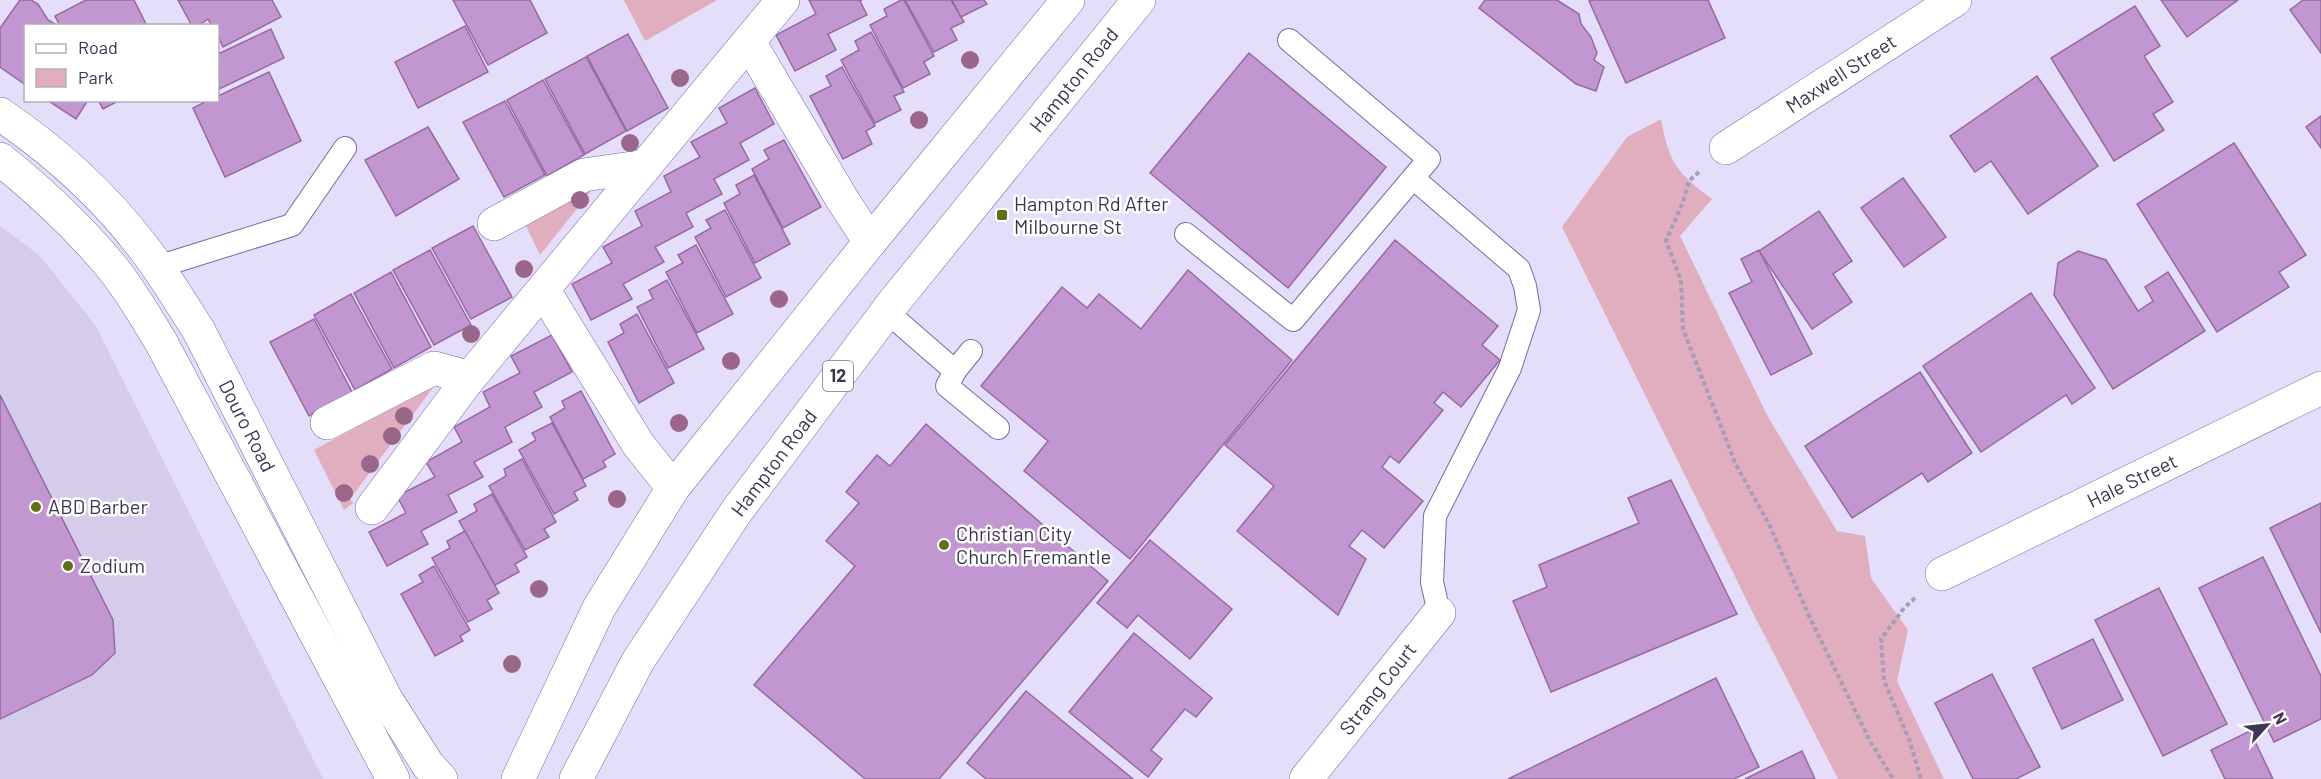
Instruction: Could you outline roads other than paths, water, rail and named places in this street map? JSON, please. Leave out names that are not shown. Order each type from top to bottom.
[{"type":"street","points":[[372,508],[467,381],[544,291],[783,0]]},
{"type":"street","points":[[518,779],[599,608],[674,488],[870,242],[1068,0]]},
{"type":"street","name":"Hampton Road","points":[[576,779],[638,661],[736,512],[887,312],[1139,0]]},
{"type":"street","name":"Maxwell Street","points":[[1726,148],[1955,0]]},
{"type":"street","points":[[749,42],[870,242]]},
{"type":"street","name":"Douro Road","points":[[0,114],[54,155],[117,215],[156,267],[199,331],[386,699],[423,757],[441,779]]},
{"type":"street","name":"Douro Road","points":[[0,159],[74,224],[111,266],[133,296],[161,342],[393,779]]},
{"type":"street","points":[[494,224],[584,175],[646,166]]},
{"type":"street","points":[[544,291],[638,444],[674,488]]},
{"type":"street","points":[[327,423],[434,368],[456,374],[467,381]]},
{"type":"street","name":"Hale Street","points":[[1942,574],[2321,388]]},
{"type":"street","name":"Strang Court","points":[[1318,775],[1439,613]]},
{"type":"lane","points":[[1186,234],[1293,320],[1429,159],[1289,40]]},
{"type":"lane","points":[[156,267],[292,225],[345,148]]},
{"type":"lane","points":[[1413,178],[1519,269],[1525,286],[1529,310],[1510,368],[1435,516],[1432,582],[1439,613]]},
{"type":"lane","points":[[887,312],[955,371]]},
{"type":"lane","points":[[971,351],[955,371],[947,386],[998,428]]},
{"type":"place","name":"Hampton Rd After Milbourne St","points":[[1002,215]]},
{"type":"place","name":"ABD Barber","points":[[36,507]]},
{"type":"place","name":"Christian City Church Fremantle","points":[[944,545]]},
{"type":"place","name":"Zodium","points":[[68,566]]}]
